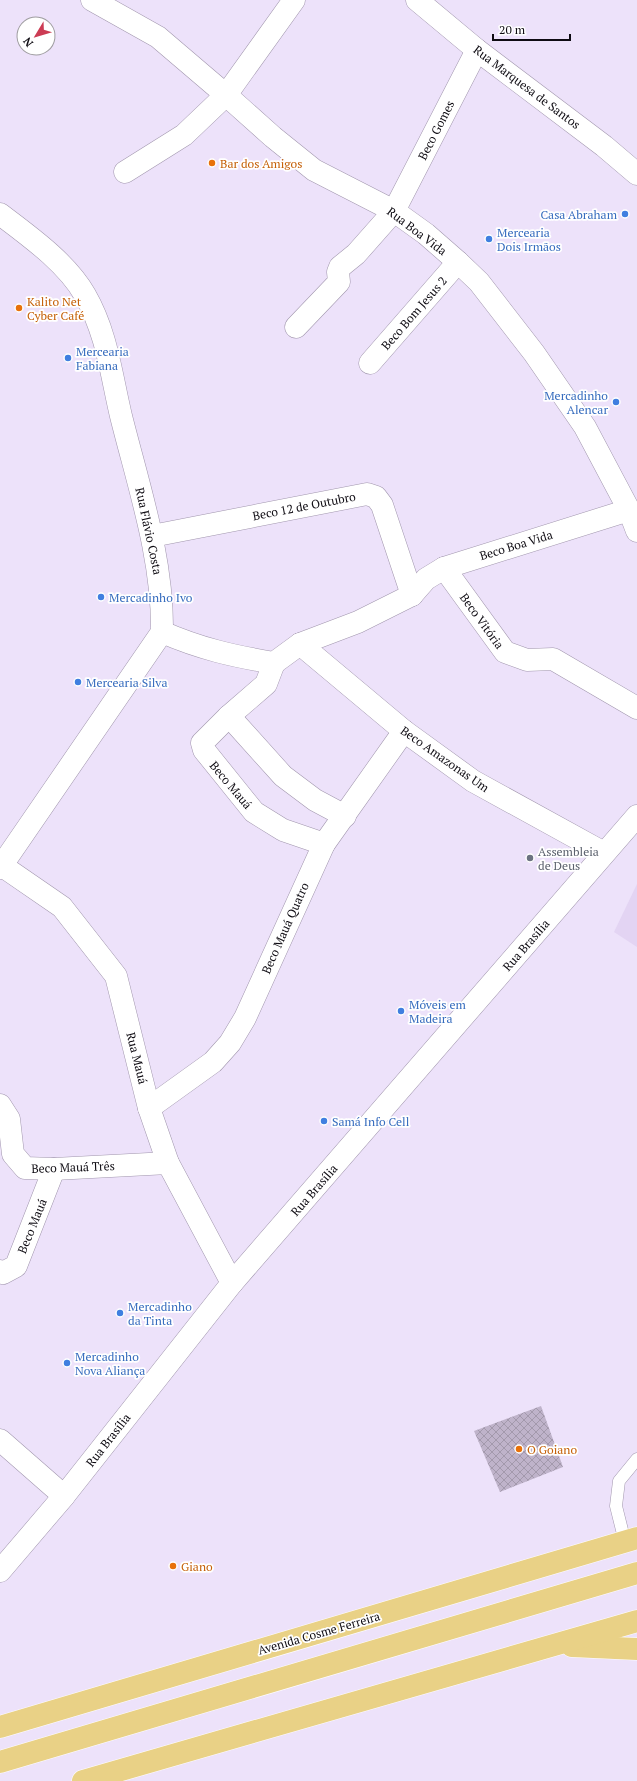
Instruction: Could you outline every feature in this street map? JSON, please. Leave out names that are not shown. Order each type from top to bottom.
[{"type":"main road","name":"Avenida Cosme Ferreira","points":[[0,1727],[631,1540]]},
{"type":"main road","points":[[0,1762],[637,1573]]},
{"type":"main road","points":[[83,1781],[637,1621]]},
{"type":"main road","points":[[556,1645],[637,1649]]},
{"type":"street","name":"Rua Boa Vida","points":[[92,0],[158,37],[273,137],[314,170],[394,211],[426,234],[458,262],[478,282],[534,353],[585,427],[629,510],[637,531]]},
{"type":"street","points":[[125,172],[184,135],[226,95],[294,0]]},
{"type":"street","name":"Rua Marquesa de Santos","points":[[417,0],[478,50],[636,172]]},
{"type":"street","name":"Beco Gomes","points":[[296,327],[339,282],[338,272],[340,267],[356,254],[394,211],[478,50]]},
{"type":"street","name":"Rua Flávio Costa","points":[[0,214],[53,256],[85,294],[102,329],[121,416],[152,536],[160,581],[162,632]]},
{"type":"street","name":"Beco Bom Jesus 2","points":[[370,364],[458,262]]},
{"type":"street","name":"Beco 12 de Outubro","points":[[152,536],[367,494],[376,498],[382,505],[412,595]]},
{"type":"street","name":"Beco Boa Vida","points":[[412,595],[426,579],[444,568],[629,510]]},
{"type":"street","name":"Beco Vitória","points":[[444,568],[505,652],[527,660],[553,659],[637,708]]},
{"type":"street","points":[[1,866],[162,632],[187,643],[223,654],[274,663],[300,644],[358,622],[412,595]]},
{"type":"street","name":"Beco Amazonas Um","points":[[300,644],[404,731],[473,781],[604,853]]},
{"type":"street","name":"Beco Mauá","points":[[274,663],[266,684],[229,716],[202,743],[207,756],[254,812],[284,830],[324,844]]},
{"type":"street","points":[[229,716],[283,776],[315,800],[345,816]]},
{"type":"street","name":"Beco Mauá Quatro","points":[[149,1108],[213,1062],[230,1043],[245,1018],[324,844],[404,731]]},
{"type":"street","name":"Rua Brasília","points":[[0,1571],[64,1496],[232,1283],[520,953],[637,816]]},
{"type":"street","name":"Rua Mauá","points":[[1,866],[62,907],[116,976],[149,1108],[168,1163],[232,1283]]},
{"type":"street","name":"Beco Mauá Três","points":[[0,1105],[9,1119],[13,1154],[25,1168],[54,1169],[168,1163]]},
{"type":"street","name":"Beco Mauá","points":[[0,1271],[3,1273],[16,1266],[54,1169]]},
{"type":"street","points":[[0,1440],[64,1496]]},
{"type":"lane","points":[[631,1540],[616,1506],[620,1481],[637,1459]]},
{"type":"shaded area","points":[[637,884],[637,947],[614,932]]},
{"type":"building","name":"O Goiano","points":[[541,1406],[563,1467],[500,1492],[474,1431]]},
{"type":"place","name":"Bar dos Amigos","points":[[212,163]]},
{"type":"place","name":"Casa Abraham","points":[[625,214]]},
{"type":"place","name":"Mercearia Dois Irmãos","points":[[489,239]]},
{"type":"place","name":"Kalito Net Cyber Café","points":[[19,308]]},
{"type":"place","name":"Mercearia Fabiana","points":[[68,358]]},
{"type":"place","name":"Mercadinho Alencar","points":[[616,402]]},
{"type":"place","name":"Mercadinho Ivo","points":[[101,597]]},
{"type":"place","name":"Mercearia Silva","points":[[78,682]]},
{"type":"place","name":"Assembleia de Deus","points":[[530,858]]},
{"type":"place","name":"Móveis em Madeira","points":[[401,1011]]},
{"type":"place","name":"Samá Info Cell","points":[[324,1121]]},
{"type":"place","name":"Mercadinho da Tinta","points":[[120,1313]]},
{"type":"place","name":"Mercadinho Nova Aliança","points":[[67,1363]]},
{"type":"place","name":"O Goiano","points":[[519,1449]]},
{"type":"place","name":"Giano","points":[[173,1566]]}]
